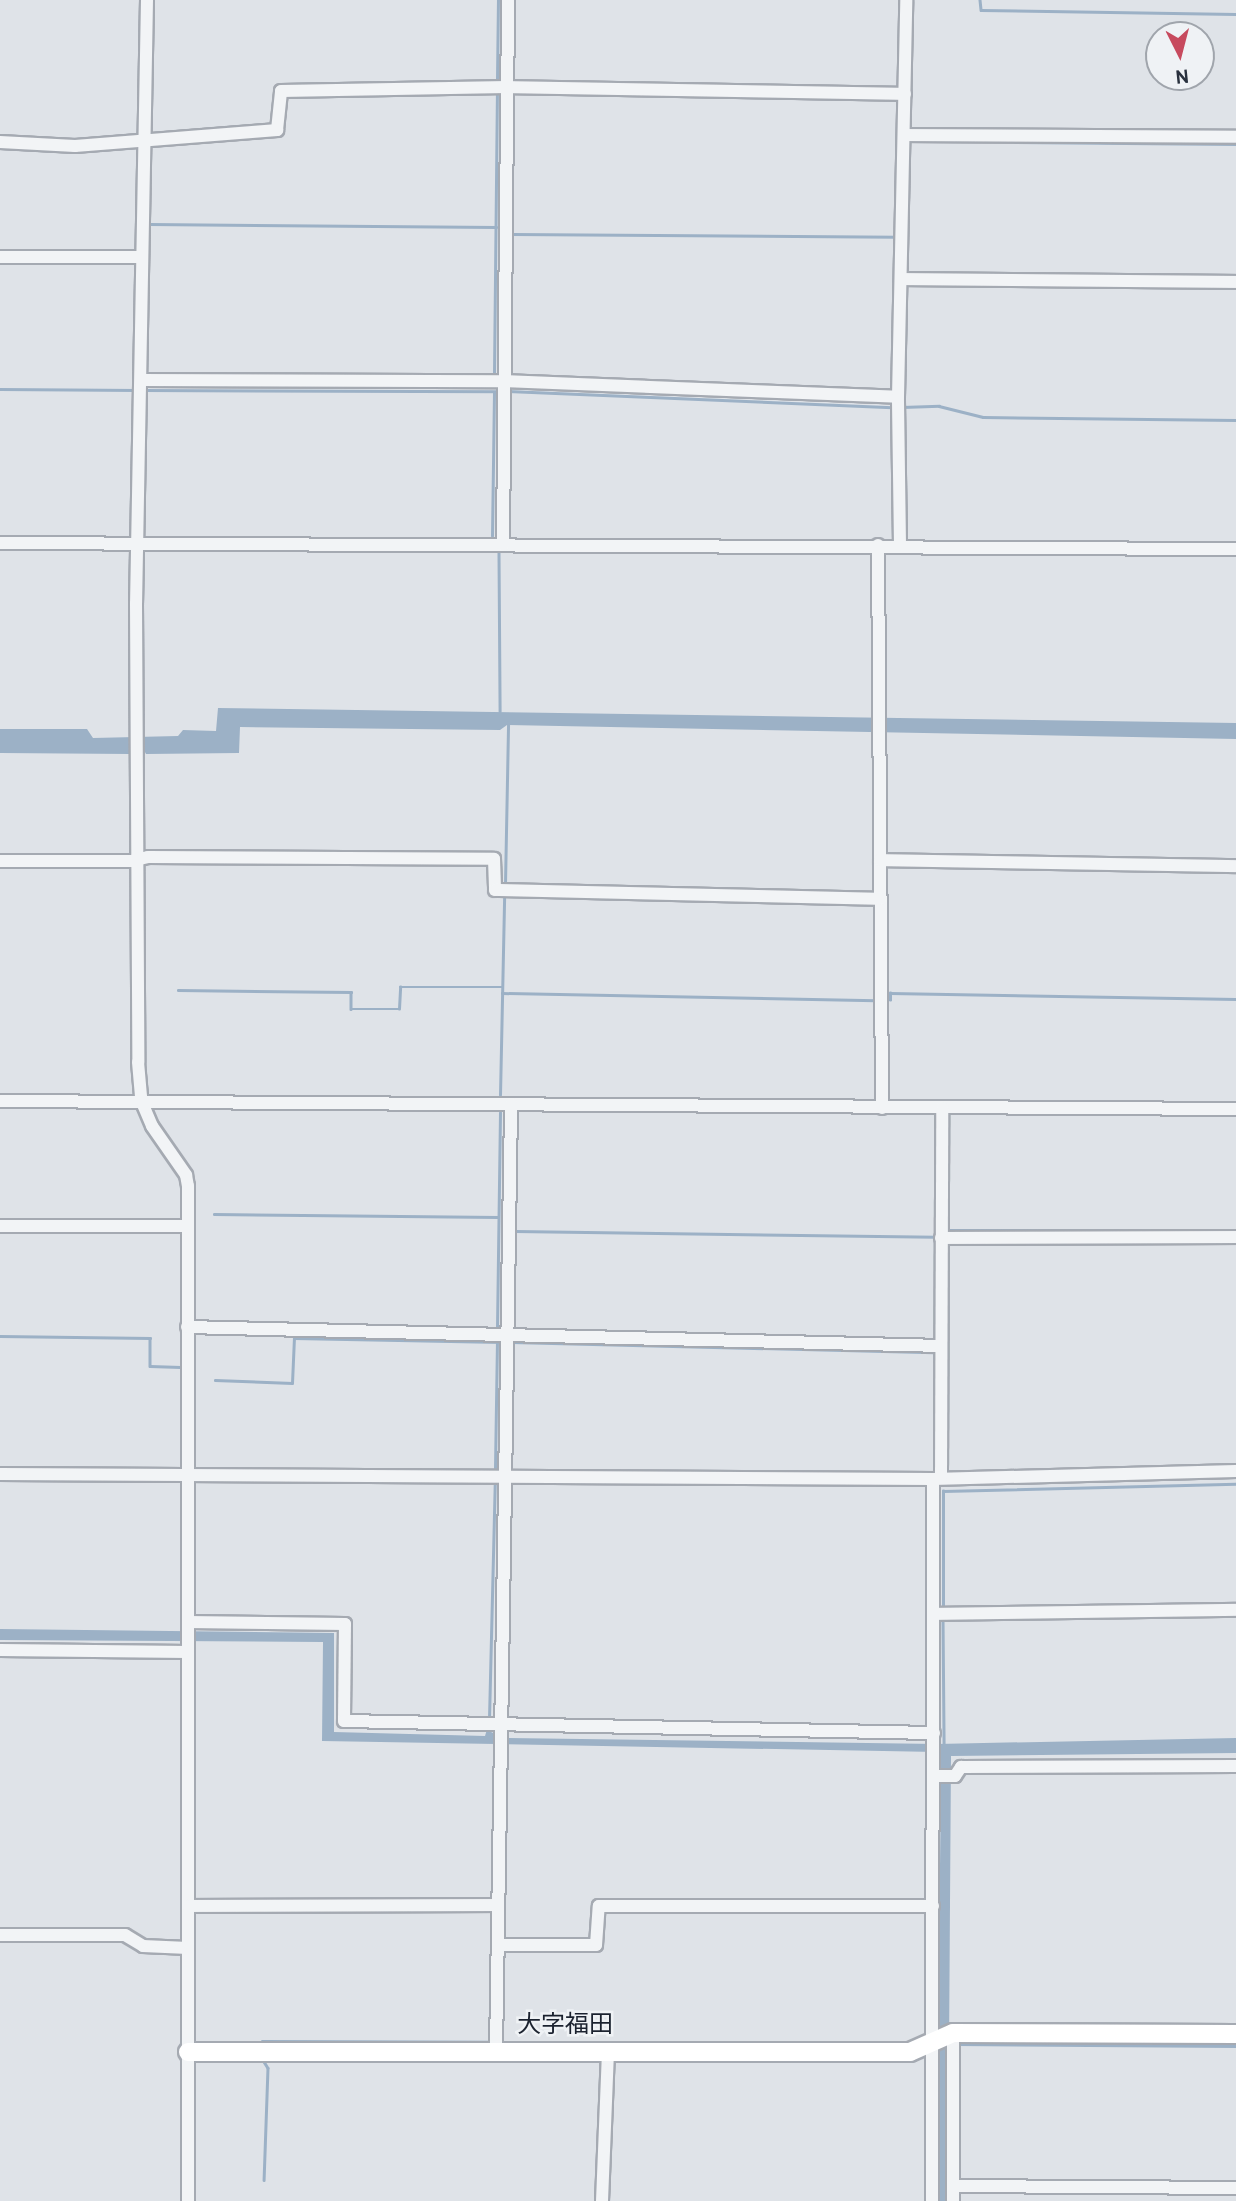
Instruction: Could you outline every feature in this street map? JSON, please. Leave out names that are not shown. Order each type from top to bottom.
[{"type":"street","points":[[147,0],[137,544],[141,1100],[152,1126],[186,1175],[188,2201]]},
{"type":"street","points":[[503,545],[508,0]]},
{"type":"street","points":[[900,545],[898,403],[906,135],[906,0]]},
{"type":"street","points":[[0,142],[75,146],[145,143],[277,130],[281,90],[507,87],[905,94]]},
{"type":"street","points":[[906,135],[1236,137]]},
{"type":"street","points":[[0,257],[142,257]]},
{"type":"street","points":[[903,279],[1236,282]]},
{"type":"street","points":[[141,386],[503,388],[898,403]]},
{"type":"street","points":[[0,543],[900,545],[1236,549]]},
{"type":"street","points":[[878,545],[882,1108]]},
{"type":"street","points":[[0,861],[494,859],[495,891],[881,898]]},
{"type":"street","points":[[880,860],[1236,866]]},
{"type":"street","points":[[0,1101],[1236,1109]]},
{"type":"street","points":[[496,2045],[501,1749],[495,1727],[505,1475],[511,1104]]},
{"type":"street","points":[[942,1108],[941,1346],[937,1478],[940,1614],[934,1735],[933,1906],[947,2039],[953,2201]]},
{"type":"street","points":[[0,1226],[188,1226]]},
{"type":"street","points":[[941,1238],[1236,1237]]},
{"type":"street","points":[[187,1327],[941,1346]]},
{"type":"street","points":[[0,1474],[937,1478],[1236,1471]]},
{"type":"street","points":[[940,1614],[1236,1611]]},
{"type":"street","points":[[0,1650],[345,1624],[344,1721],[495,1727],[934,1735]]},
{"type":"street","points":[[934,1776],[955,1776],[961,1767],[1236,1766]]},
{"type":"street","points":[[189,1906],[498,1905]]},
{"type":"street","points":[[498,1945],[596,1945],[598,1906],[933,1906]]},
{"type":"street","points":[[0,1935],[125,1935],[143,1946],[188,1948]]},
{"type":"street","points":[[188,2052],[496,2045],[608,2053],[910,2052],[947,2039],[1236,2034]]},
{"type":"street","points":[[932,2201],[947,2039]]},
{"type":"street","points":[[602,2201],[608,2053]]},
{"type":"street","points":[[953,2186],[1236,2188]]},
{"type":"water","points":[[218,708],[1236,723],[1236,739],[507,725],[500,730],[240,727],[239,753],[146,754],[143,748],[130,748],[131,754],[0,753],[0,729],[87,729],[93,738],[178,736],[183,730],[216,731]]},
{"type":"water","points":[[0,1629],[334,1633],[334,1732],[485,1736],[491,1716],[491,1732],[505,1738],[937,1744],[1236,1738],[1236,1753],[951,1756],[948,2201],[936,2201],[941,1782],[937,1752],[322,1741],[323,1642],[0,1640]]},
{"type":"waterway","points":[[497,80],[498,0]]},
{"type":"waterway","points":[[980,0],[981,10],[1236,14]]},
{"type":"waterway","points":[[494,374],[497,93]]},
{"type":"waterway","points":[[1015,142],[1236,144]]},
{"type":"waterway","points":[[149,224],[496,227]]},
{"type":"waterway","points":[[512,234],[896,237]]},
{"type":"waterway","points":[[0,250],[134,251]]},
{"type":"waterway","points":[[0,389],[137,390]]},
{"type":"waterway","points":[[143,390],[501,391]]},
{"type":"waterway","points":[[507,391],[892,407]]},
{"type":"waterway","points":[[492,536],[494,393]]},
{"type":"waterway","points":[[902,407],[939,406],[983,417],[1236,420]]},
{"type":"waterway","points":[[499,553],[500,711]]},
{"type":"waterway","points":[[505,884],[508,723]]},
{"type":"waterway","points":[[500,1095],[504,896]]},
{"type":"waterway","points":[[178,990],[351,992],[351,1009],[399,1009],[400,987],[502,987]]},
{"type":"waterway","points":[[502,993],[875,1000]]},
{"type":"waterway","points":[[890,1000],[890,993],[1236,999]]},
{"type":"waterway","points":[[497,1328],[500,1113]]},
{"type":"waterway","points":[[214,1214],[498,1217]]},
{"type":"waterway","points":[[0,1219],[178,1219]]},
{"type":"waterway","points":[[949,1230],[1236,1230]]},
{"type":"waterway","points":[[515,1231],[935,1237]]},
{"type":"waterway","points":[[0,1336],[150,1338],[150,1366],[180,1367]]},
{"type":"waterway","points":[[215,1380],[292,1383],[294,1338],[502,1342]]},
{"type":"waterway","points":[[495,1468],[497,1342]]},
{"type":"waterway","points":[[512,1342],[934,1352]]},
{"type":"waterway","points":[[489,1719],[495,1481]]},
{"type":"waterway","points":[[943,1608],[943,1491],[1236,1484]]},
{"type":"waterway","points":[[943,1618],[944,1744]]},
{"type":"waterway","points":[[262,2041],[493,2042]]},
{"type":"waterway","points":[[500,2042],[647,2043]]},
{"type":"waterway","points":[[726,2042],[906,2042]]},
{"type":"waterway","points":[[957,2044],[1236,2046]]},
{"type":"waterway","points":[[263,2060],[268,2068],[264,2180]]},
{"type":"district","name":"大字福田","points":[[565,2027]]}]
